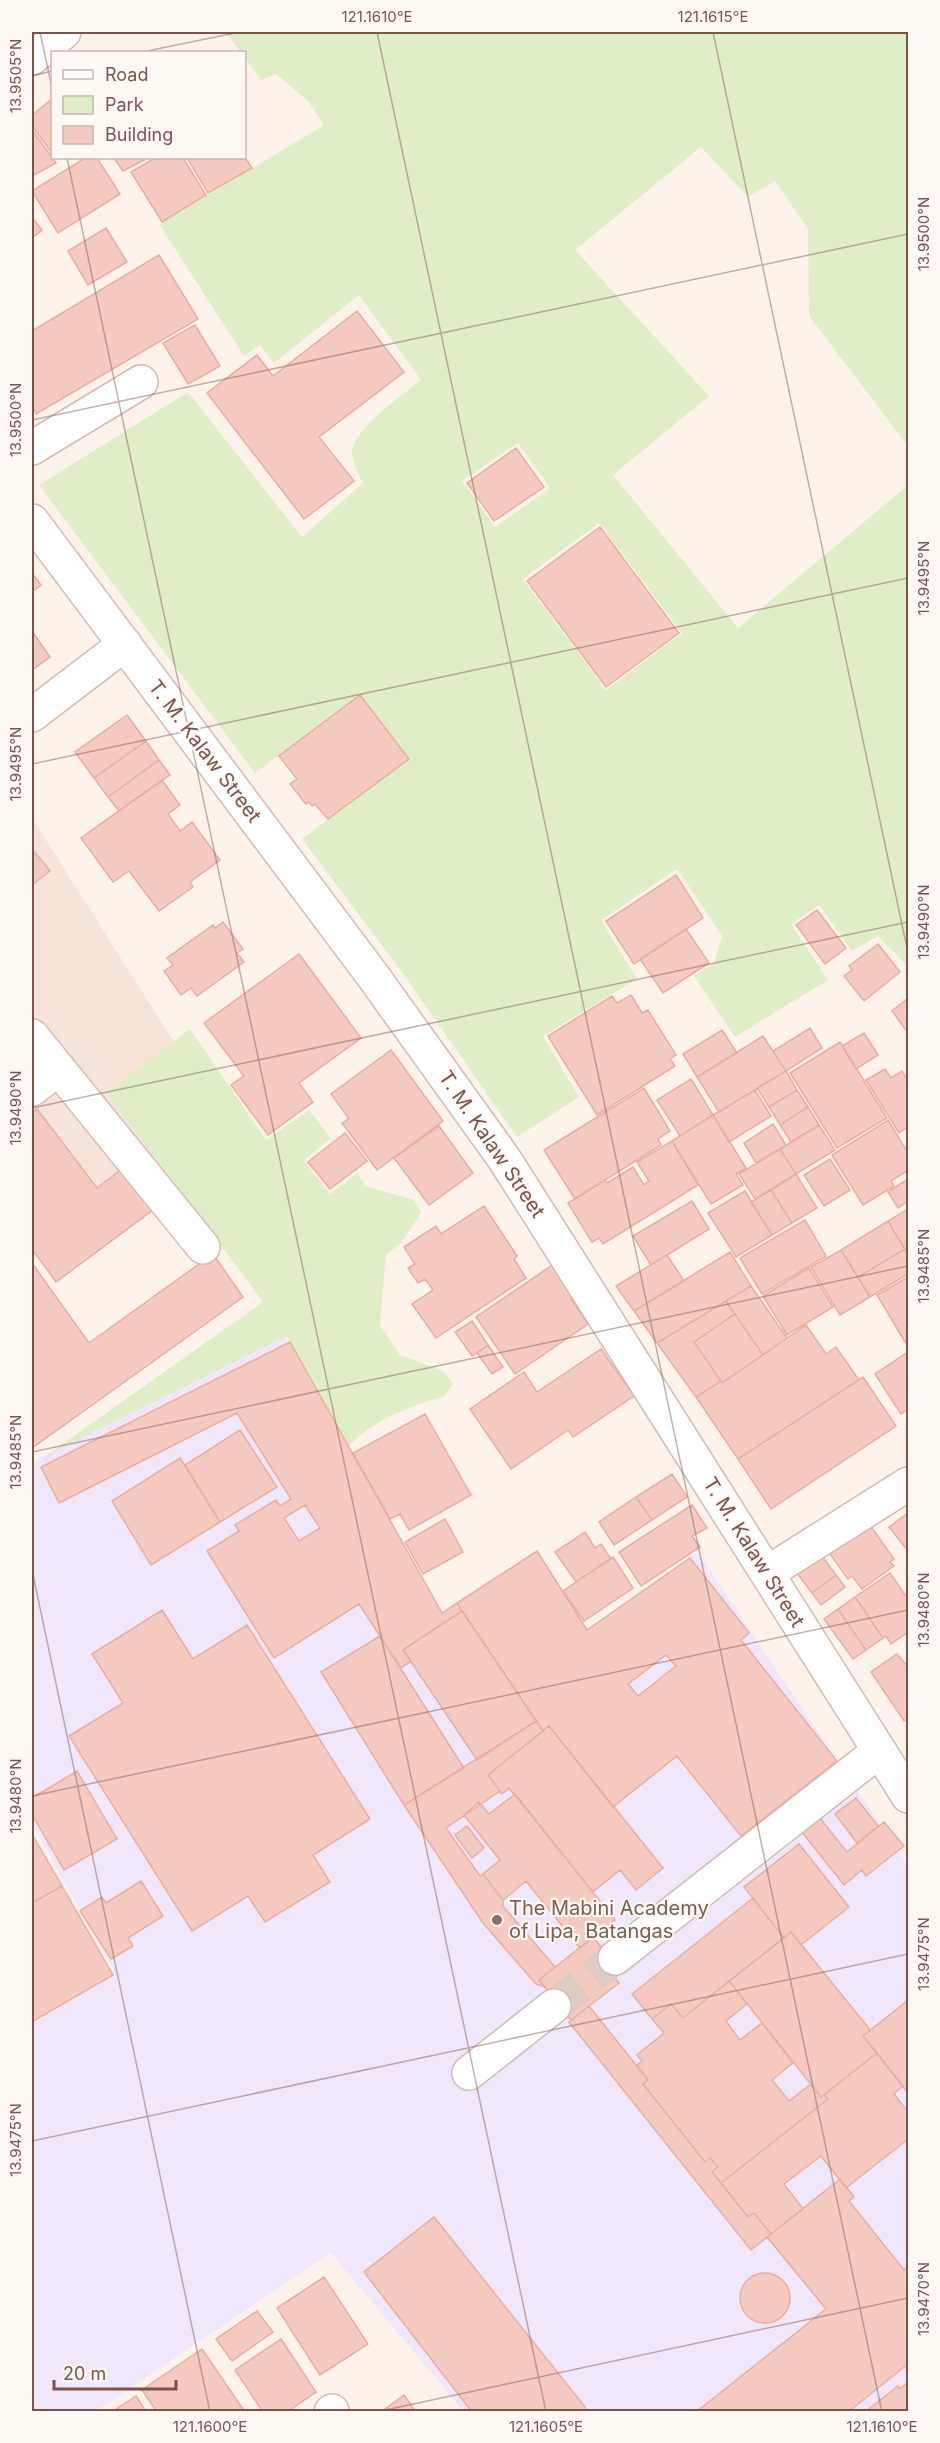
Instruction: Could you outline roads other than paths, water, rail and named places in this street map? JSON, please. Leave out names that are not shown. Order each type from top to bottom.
[{"type":"street","points":[[32,58],[64,32]]},
{"type":"street","points":[[32,448],[141,382]]},
{"type":"street","name":"T. M. Kalaw Street","points":[[32,521],[386,994],[505,1160],[909,1796]]},
{"type":"street","points":[[32,715],[125,644]]},
{"type":"street","points":[[32,1036],[44,1079],[203,1247]]},
{"type":"street","points":[[767,1573],[909,1484]]},
{"type":"street","points":[[615,1958],[879,1750]]},
{"type":"street","points":[[469,2073],[554,2006]]},
{"type":"tunnel","points":[[554,2006],[615,1958]]},
{"type":"place","name":"The Mabini Academy of Lipa, Batangas","points":[[497,1920]]}]
